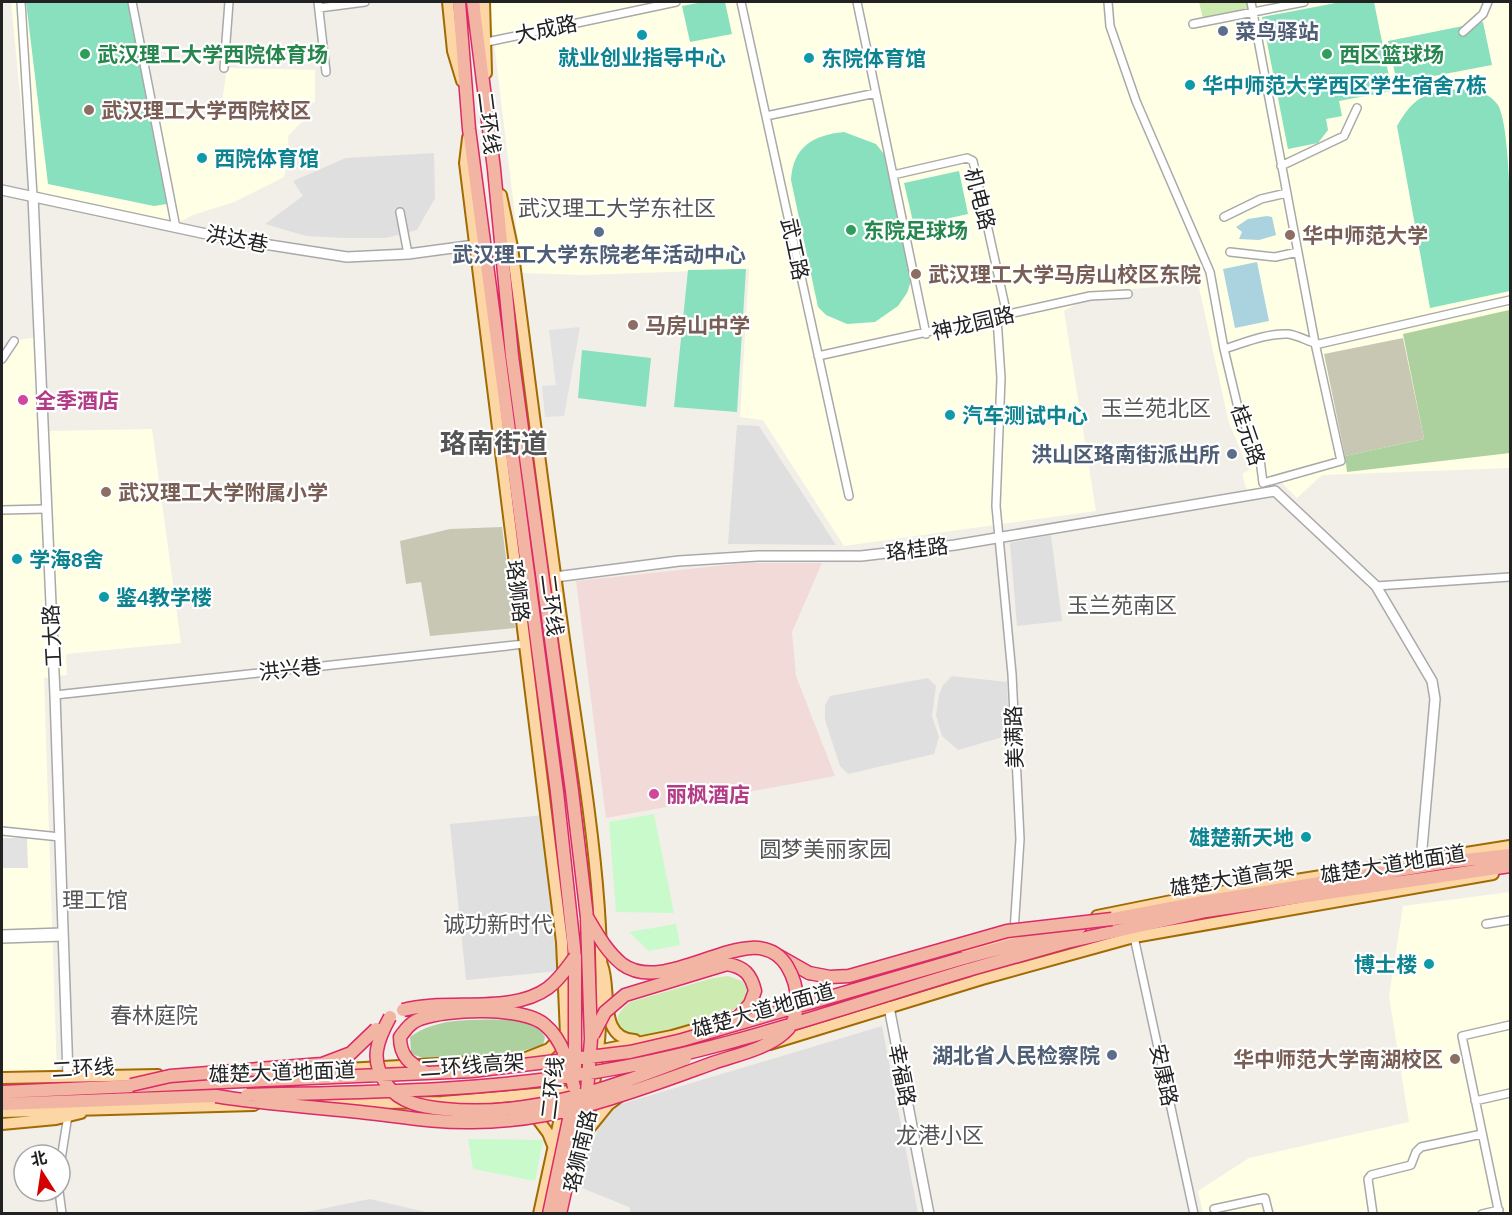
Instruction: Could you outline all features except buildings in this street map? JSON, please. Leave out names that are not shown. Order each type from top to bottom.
[{"type":"highway","name":"二环线","points":[[459,2],[465,89],[557,792],[575,957],[577,1041],[549,1214]]},
{"type":"highway","name":"二环线","points":[[473,2],[494,169],[512,356],[572,791],[587,917],[591,1039]]},
{"type":"highway","name":"雄楚大道高架","points":[[966,964],[1112,919],[1436,864],[1510,855]]},
{"type":"highway","name":"雄楚大道高架","points":[[966,964],[1206,911],[1510,868]]},
{"type":"highway","points":[[587,917],[615,958],[634,970],[646,972],[672,970],[732,951],[753,947],[779,956],[809,973],[830,977],[849,976],[1007,931],[1112,919]]},
{"type":"highway","points":[[216,1096],[266,1104],[448,1122],[524,1118],[571,1110],[624,1095],[759,1047],[784,1034],[794,1021],[796,992],[792,976],[779,956]]},
{"type":"highway","points":[[131,1085],[170,1076],[322,1064],[351,1053],[390,1017],[417,1006],[483,1003],[532,997],[558,979],[575,957]]},
{"type":"highway","points":[[560,1214],[584,1113],[591,1039],[605,1012],[625,995],[727,964],[739,966],[747,972],[754,991],[750,1004],[730,1026]]},
{"type":"highway","name":"二环线","points":[[2,1092],[422,1073],[512,1067],[600,1057],[682,1040],[966,964]]},
{"type":"highway","name":"二环线高架","points":[[2,1104],[475,1086],[522,1081],[630,1065],[734,1040],[966,964]]},
{"type":"highway","points":[[422,1073],[408,1062],[402,1053],[400,1036],[408,1026],[419,1019],[439,1014],[509,1011],[537,1018],[553,1032],[564,1052],[570,1089]]},
{"type":"highway","points":[[390,1017],[377,1042],[376,1059],[386,1083],[394,1093],[405,1100],[426,1107],[462,1111],[508,1110],[560,1102],[608,1088],[734,1040]]},
{"type":"main road","points":[[448,2],[453,51],[465,89]]},
{"type":"main road","points":[[484,2],[487,42],[485,98]]},
{"type":"main road","name":"珞狮路","points":[[470,129],[465,163],[562,942],[567,1054]]},
{"type":"main road","name":"珞狮路","points":[[494,169],[512,246],[585,786],[595,881],[599,959],[598,1051],[593,1088]]},
{"type":"main road","name":"雄楚大道地面道","points":[[2,1078],[249,1074],[521,1060],[598,1051],[664,1038],[1013,938],[1155,904],[1510,846]]},
{"type":"main road","name":"雄楚大道地面道","points":[[68,1113],[95,1109],[442,1102],[593,1088],[641,1080],[791,1039],[889,1007],[1134,937],[1510,868]]},
{"type":"main road","points":[[599,959],[607,981],[609,1019],[616,1035],[625,1040],[664,1038]]},
{"type":"main road","points":[[521,1060],[555,1045],[567,1024]]},
{"type":"main road","name":"珞狮南路","points":[[539,1214],[570,1089],[567,1054]]},
{"type":"main road","points":[[584,1134],[608,1104],[641,1080]]},
{"type":"main road","name":"珞狮南路","points":[[565,1214],[593,1088]]},
{"type":"main road","points":[[501,1098],[530,1109],[541,1121],[555,1151]]},
{"type":"main road","points":[[2,1112],[68,1113]]},
{"type":"main road","points":[[2,1124],[68,1113]]},
{"type":"street","points":[[21,2],[33,196]]},
{"type":"street","points":[[132,2],[176,228]]},
{"type":"street","points":[[224,68],[229,2]]},
{"type":"street","points":[[326,72],[318,5],[365,2]]},
{"type":"street","name":"大成路","points":[[487,42],[675,2]]},
{"type":"street","name":"武工路","points":[[741,2],[849,496]]},
{"type":"street","points":[[857,2],[926,334]]},
{"type":"street","name":"桂元路","points":[[1108,2],[1110,26],[1136,101],[1210,272],[1239,412],[1260,459],[1263,483],[1275,490],[1376,586],[1432,681],[1435,699],[1421,860]]},
{"type":"street","points":[[1251,2],[1315,343],[1341,461],[1263,483]]},
{"type":"street","points":[[1193,24],[1304,2]]},
{"type":"street","points":[[1463,32],[1483,14],[1488,2]]},
{"type":"street","points":[[766,117],[876,93]]},
{"type":"street","points":[[1281,166],[1344,136],[1357,108]]},
{"type":"street","name":"机电路","points":[[893,175],[967,158],[973,160],[1007,315]]},
{"type":"street","name":"洪达巷","points":[[2,190],[176,228],[347,257],[408,254],[475,245]]},
{"type":"street","points":[[1224,217],[1261,200],[1287,193]]},
{"type":"street","name":"工大路","points":[[33,196],[55,695],[68,1076]]},
{"type":"street","points":[[400,212],[408,254]]},
{"type":"street","points":[[1230,252],[1275,256],[1298,252]]},
{"type":"street","name":"神龙园路","points":[[818,356],[1090,296],[1128,294]]},
{"type":"street","points":[[1224,348],[1277,335],[1291,334],[1315,343],[1510,300]]},
{"type":"street","points":[[997,318],[1001,378],[996,506],[1000,537]]},
{"type":"street","points":[[2,358],[14,341]]},
{"type":"street","name":"珞桂路","points":[[555,577],[679,561],[759,556],[861,556],[1000,537],[1275,490]]},
{"type":"street","points":[[2,510],[45,508]]},
{"type":"street","name":"美满路","points":[[1000,537],[1012,674],[1020,839],[1013,938]]},
{"type":"street","points":[[1376,586],[1510,577]]},
{"type":"street","name":"洪兴巷","points":[[55,695],[525,644]]},
{"type":"street","points":[[2,831],[60,837]]},
{"type":"street","points":[[1486,924],[1510,921]]},
{"type":"street","points":[[2,934],[63,935]]},
{"type":"street","points":[[2,939],[63,935]]},
{"type":"street","name":"安康路","points":[[1134,937],[1194,1214]]},
{"type":"street","name":"幸福路","points":[[889,1007],[929,1214]]},
{"type":"street","points":[[1482,1214],[1499,1212],[1462,1036],[1479,1035],[1510,1025]]},
{"type":"street","points":[[1475,1101],[1510,1093]]},
{"type":"street","points":[[63,1143],[68,1113]]},
{"type":"street","points":[[1373,1214],[1374,1207],[1368,1179],[1371,1175],[1411,1165],[1419,1148],[1482,1134]]},
{"type":"street","points":[[1214,1209],[1265,1198],[1269,1214]]},
{"type":"shaded area","name":"武汉理工大学西院校区","points":[[11,2],[136,2],[158,122],[220,116],[227,68],[315,70],[315,102],[307,105],[308,115],[288,136],[289,158],[284,177],[234,202],[193,215],[171,226],[30,196]]},
{"type":"shaded area","points":[[489,2],[1510,2],[1510,468],[1322,475],[1297,498],[1282,483],[1247,491],[1242,474],[1249,470],[1229,423],[1198,283],[1090,293],[1090,296],[1064,311],[1096,511],[844,546],[763,420],[740,417],[749,269],[584,275],[522,273]]},
{"type":"shaded area","points":[[434,153],[435,198],[417,230],[386,238],[344,238],[306,236],[265,224],[303,196],[293,181],[346,158]]},
{"type":"shaded area","points":[[580,327],[564,416],[545,417],[542,386],[556,385],[549,330]]},
{"type":"shaded area","points":[[37,337],[46,431],[152,429],[181,643],[66,654],[67,675],[44,678],[57,1076],[2,1075],[2,355],[12,341]]},
{"type":"shaded area","points":[[1403,338],[1424,439],[1345,456],[1324,354]]},
{"type":"shaded area","points":[[737,425],[759,426],[836,545],[728,544]]},
{"type":"shaded area","points":[[502,527],[515,628],[430,636],[421,582],[406,584],[400,541],[450,529]]},
{"type":"shaded area","points":[[1051,535],[1062,621],[1017,626],[1010,543]]},
{"type":"shaded area","points":[[745,563],[822,563],[792,632],[796,676],[835,776],[606,818],[576,581]]},
{"type":"shaded area","points":[[952,676],[1007,682],[1009,728],[1003,737],[958,750],[942,736],[936,715],[939,695],[943,685]]},
{"type":"shaded area","points":[[928,678],[936,686],[932,716],[939,737],[934,754],[848,774],[840,766],[825,720],[825,705],[830,696]]},
{"type":"shaded area","name":"诚功新时代","points":[[544,815],[559,971],[466,980],[450,824]]},
{"type":"shaded area","points":[[2,838],[27,838],[28,868],[2,868]]},
{"type":"shaded area","name":"华中师范大学南湖校区","points":[[1510,892],[1510,1213],[1203,1213],[1198,1191],[1249,1158],[1409,1122],[1389,996],[1403,906]]},
{"type":"shaded area","points":[[882,1026],[918,1213],[631,1213],[629,1207],[582,1188],[588,1152],[601,1123],[618,1105]]},
{"type":"shaded area","points":[[370,1199],[430,1213],[301,1213]]},
{"type":"green space","name":"武汉理工大学西院体育场","points":[[26,2],[128,2],[170,201],[167,204],[154,206],[48,184]]},
{"type":"green space","points":[[703,2],[725,2],[732,34],[690,42],[682,6]]},
{"type":"green space","points":[[1199,2],[1248,2],[1249,10],[1203,19]]},
{"type":"green space","name":"西区篮球场","points":[[1341,2],[1374,2],[1392,91],[1339,101],[1342,116],[1326,119],[1328,130],[1318,143],[1288,149],[1262,17]]},
{"type":"green space","points":[[1483,22],[1492,65],[1397,83],[1388,41]]},
{"type":"green space","points":[[1466,89],[1491,98],[1498,105],[1503,118],[1510,194],[1510,291],[1430,308],[1397,126],[1417,100],[1433,93]]},
{"type":"green space","name":"东院足球场","points":[[844,132],[876,144],[884,154],[911,281],[907,293],[898,306],[875,322],[847,324],[826,315],[818,307],[791,180],[800,151],[823,136]]},
{"type":"green space","points":[[959,171],[968,214],[914,226],[904,183]]},
{"type":"green space","points":[[746,269],[737,412],[674,407],[688,270]]},
{"type":"green space","points":[[1509,310],[1510,453],[1347,472],[1345,456],[1424,439],[1403,334]]},
{"type":"green space","points":[[582,350],[651,358],[646,407],[578,398]]},
{"type":"green space","points":[[654,814],[674,913],[616,912],[609,822]]},
{"type":"green space","points":[[676,924],[680,945],[649,951],[629,932]]},
{"type":"green space","points":[[728,976],[742,981],[747,992],[741,1004],[721,1016],[693,1026],[651,1035],[625,1032],[618,1024],[619,1013],[630,1002],[713,978]]},
{"type":"green space","points":[[517,1019],[537,1026],[545,1037],[543,1045],[513,1053],[457,1061],[423,1058],[411,1053],[410,1037],[434,1025],[461,1020]]},
{"type":"green space","points":[[468,1139],[543,1140],[535,1181],[473,1169]]},
{"type":"water","points":[[1272,217],[1276,235],[1259,240],[1239,239],[1242,232],[1236,227],[1248,219]]},
{"type":"water","points":[[1257,262],[1269,321],[1235,328],[1223,269]]},
{"type":"place","name":"菜鸟驿站","points":[[1223,31]]},
{"type":"place","name":"就业创业指导中心","points":[[642,35]]},
{"type":"place","name":"武汉理工大学西院体育场","points":[[85,54]]},
{"type":"place","name":"西区篮球场","points":[[1327,54]]},
{"type":"place","name":"东院体育馆","points":[[809,58]]},
{"type":"place","name":"华中师范大学西区学生宿舍7栋","points":[[1190,85]]},
{"type":"place","name":"武汉理工大学西院校区","points":[[89,110]]},
{"type":"place","name":"西院体育馆","points":[[202,158]]},
{"type":"place","name":"东院足球场","points":[[851,230]]},
{"type":"place","name":"武汉理工大学东院老年活动中心","points":[[599,232]]},
{"type":"place","name":"华中师范大学","points":[[1290,235]]},
{"type":"place","name":"武汉理工大学马房山校区东院","points":[[916,274]]},
{"type":"place","name":"马房山中学","points":[[633,325]]},
{"type":"place","name":"全季酒店","points":[[23,400]]},
{"type":"place","name":"汽车测试中心","points":[[950,415]]},
{"type":"place","name":"洪山区珞南街派出所","points":[[1232,454]]},
{"type":"place","name":"武汉理工大学附属小学","points":[[106,492]]},
{"type":"place","name":"学海8舍","points":[[17,559]]},
{"type":"place","name":"鉴4教学楼","points":[[104,597]]},
{"type":"place","name":"丽枫酒店","points":[[654,794]]},
{"type":"place","name":"雄楚新天地","points":[[1306,837]]},
{"type":"place","name":"博士楼","points":[[1429,964]]},
{"type":"place","name":"湖北省人民检察院","points":[[1112,1055]]},
{"type":"place","name":"华中师范大学南湖校区","points":[[1455,1059]]},
{"type":"district","name":"武汉理工大学东社区","points":[[617,208]]},
{"type":"district","name":"玉兰苑北区","points":[[1156,408]]},
{"type":"district","name":"珞南街道","points":[[494,444]]},
{"type":"district","name":"玉兰苑南区","points":[[1122,605]]},
{"type":"district","name":"圆梦美丽家园","points":[[825,849]]},
{"type":"district","name":"理工馆","points":[[95,900]]},
{"type":"district","name":"诚功新时代","points":[[498,924]]},
{"type":"district","name":"春林庭院","points":[[154,1015]]},
{"type":"district","name":"龙港小区","points":[[940,1135]]}]
